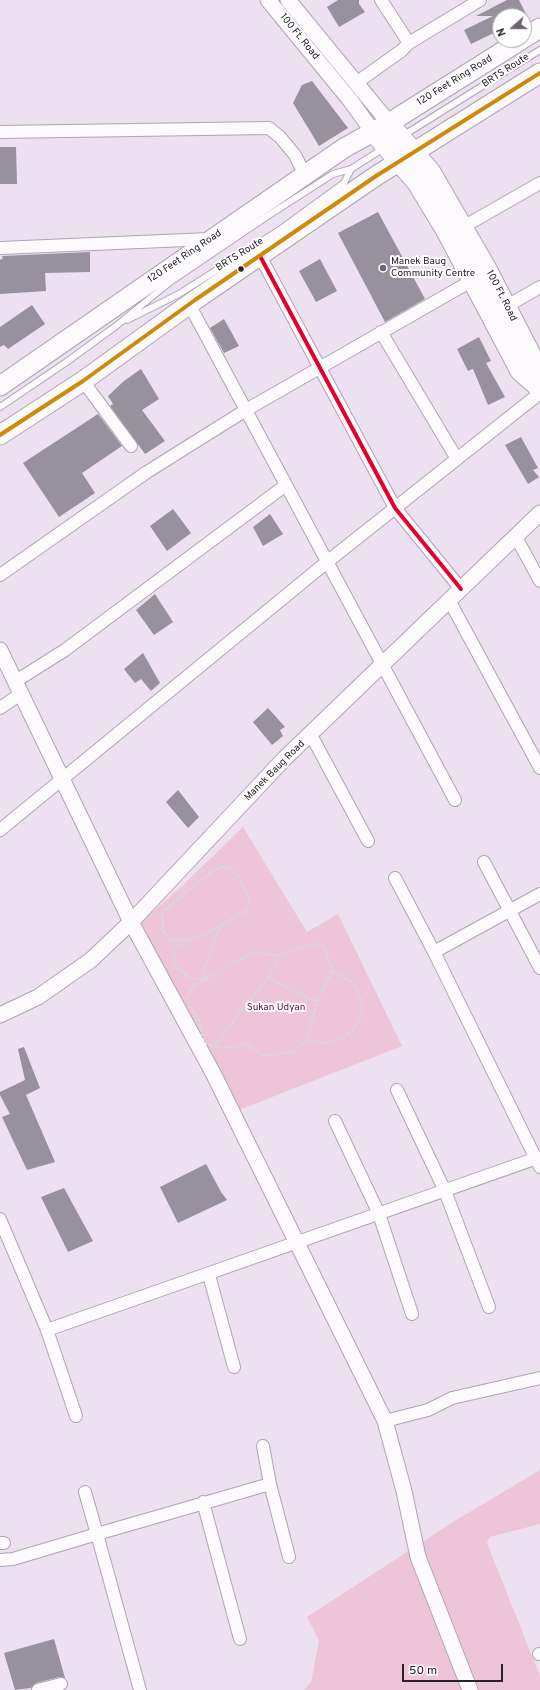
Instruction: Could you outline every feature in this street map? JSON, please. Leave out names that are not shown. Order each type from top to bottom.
[{"type":"main road","name":"120 Feet Ring Road","points":[[0,386],[344,148],[381,127],[508,48]]},
{"type":"main road","points":[[0,435],[83,382],[189,304],[407,156],[540,73]]},
{"type":"main road","points":[[381,127],[407,156]]},
{"type":"main road","name":"100 Ft. Road","points":[[407,156],[431,172],[463,227],[535,362],[539,389]]},
{"type":"main road","name":"100 Ft. Road","points":[[407,156],[418,183],[473,280],[520,371],[539,389]]},
{"type":"street","name":"100 Ft. Road","points":[[268,0],[350,100],[381,127]]},
{"type":"street","name":"100 Ft. Road","points":[[288,0],[356,83],[381,127]]},
{"type":"street","points":[[381,0],[409,43]]},
{"type":"street","points":[[356,83],[401,51],[409,43],[480,0]]},
{"type":"street","points":[[0,132],[269,128],[280,137],[295,155],[305,175]]},
{"type":"street","points":[[463,227],[540,183]]},
{"type":"street","points":[[0,248],[211,239]]},
{"type":"street","points":[[260,256],[395,508],[461,589]]},
{"type":"street","points":[[0,575],[147,472],[246,410],[473,280]]},
{"type":"street","points":[[506,306],[540,287]]},
{"type":"street","points":[[189,304],[381,665],[455,800]]},
{"type":"street","points":[[381,332],[457,459]]},
{"type":"street","points":[[83,382],[131,446]]},
{"type":"street","points":[[0,830],[327,562],[457,459],[539,389]]},
{"type":"street","points":[[0,708],[19,687],[65,650],[286,485]]},
{"type":"street","name":"Manek Baug Road","points":[[0,1015],[38,997],[91,960],[131,922],[284,759],[311,735],[381,665],[540,514]]},
{"type":"street","points":[[516,537],[540,581]]},
{"type":"street","points":[[449,600],[540,768]]},
{"type":"street","points":[[0,650],[131,922],[213,1073],[385,1421],[404,1491],[418,1557],[470,1690]]},
{"type":"street","points":[[311,735],[368,841]]},
{"type":"street","points":[[484,862],[511,910],[540,968]]},
{"type":"street","points":[[48,1330],[209,1275],[445,1191],[539,1161],[395,878]]},
{"type":"street","points":[[434,952],[540,894]]},
{"type":"street","points":[[397,1090],[445,1191],[489,1307]]},
{"type":"street","points":[[335,1121],[379,1214],[412,1314]]},
{"type":"street","points":[[0,1219],[48,1330],[76,1416]]},
{"type":"street","points":[[209,1275],[234,1367]]},
{"type":"street","points":[[385,1421],[428,1410],[452,1398],[540,1378]]},
{"type":"street","points":[[263,1446],[270,1484],[289,1557]]},
{"type":"street","points":[[0,1560],[13,1559],[203,1502],[270,1484]]},
{"type":"street","points":[[85,1492],[98,1534],[140,1690]]},
{"type":"street","points":[[203,1502],[240,1639]]},
{"type":"street","points":[[38,1690],[61,1684]]},
{"type":"lane","name":"BRTS Route","points":[[0,407],[116,326],[170,282],[266,216],[334,174],[351,169],[540,50]]},
{"type":"lane","name":"BRTS Route","points":[[116,326],[179,294],[281,229],[344,183],[351,169]]},
{"type":"path","points":[[190,940],[172,940],[163,931],[162,913],[216,868],[226,866],[233,869],[247,894],[249,900],[247,910],[219,928],[190,940],[177,948],[173,954],[176,966],[190,978],[207,980]]},
{"type":"path","points":[[182,886],[186,892]]},
{"type":"path","points":[[207,980],[204,969],[219,928]]},
{"type":"path","points":[[307,1040],[318,1043],[333,1043],[351,1032],[362,1015],[362,1002],[353,983],[332,970],[325,948],[321,944],[292,950],[279,956],[254,952],[230,964],[207,980],[194,985],[186,998],[198,1019],[204,1042],[213,1047],[230,1047],[247,1044],[264,1056],[295,1051],[307,1040],[317,1002],[332,970]]},
{"type":"path","points":[[207,1051],[213,1047],[268,977],[279,956]]},
{"type":"path","points":[[268,977],[317,1002]]},
{"type":"green space","name":"Sukan Udyan","points":[[243,827],[307,932],[338,914],[402,1046],[239,1110],[139,924],[182,886]]},
{"type":"green space","points":[[540,1470],[540,1524],[490,1537],[487,1543],[540,1676],[540,1690],[304,1690],[311,1682],[319,1641],[307,1617],[453,1522]]},
{"type":"building","points":[[338,0],[359,0],[359,4],[365,12],[339,27],[327,7]]},
{"type":"building","points":[[507,0],[519,0],[523,8],[492,8],[492,16],[476,16]]},
{"type":"building","points":[[492,16],[492,34],[471,44],[464,30]]},
{"type":"building","points":[[312,81],[348,128],[319,146],[293,103],[302,85]]},
{"type":"building","points":[[0,147],[16,147],[17,184],[0,184]]},
{"type":"building","name":"Manek Baug Community Centre","points":[[378,212],[425,299],[385,322],[338,233]]},
{"type":"building","points":[[90,252],[90,272],[45,273],[46,291],[0,294],[0,260],[3,258],[2,256]]},
{"type":"building","points":[[320,259],[337,291],[316,302],[299,271]]},
{"type":"building","points":[[32,305],[45,324],[8,349],[4,345],[0,347],[0,327]]},
{"type":"building","points":[[224,319],[239,346],[224,353],[210,328]]},
{"type":"building","points":[[479,337],[491,361],[486,363],[505,397],[488,405],[473,369],[468,371],[457,349]]},
{"type":"building","points":[[141,369],[159,399],[142,410],[165,441],[145,454],[110,406],[113,404],[108,396],[124,381]]},
{"type":"building","points":[[98,414],[122,446],[82,473],[95,493],[59,517],[23,463]]},
{"type":"building","points":[[521,437],[538,468],[533,470],[539,477],[528,484],[505,445]]},
{"type":"building","points":[[173,509],[191,533],[167,551],[150,526]]},
{"type":"building","points":[[270,514],[283,534],[263,546],[253,527]]},
{"type":"building","points":[[155,594],[173,622],[154,635],[136,610]]},
{"type":"building","points":[[143,653],[160,683],[151,691],[141,679],[135,683],[124,669]]},
{"type":"building","points":[[268,708],[285,727],[280,730],[283,736],[272,745],[253,722]]},
{"type":"building","points":[[178,790],[199,817],[188,828],[166,802]]},
{"type":"building","points":[[24,1047],[40,1088],[26,1095],[55,1162],[27,1170],[2,1117],[10,1114],[0,1095],[0,1092],[25,1080],[18,1049]]},
{"type":"building","points":[[206,1164],[227,1200],[178,1223],[160,1187]]},
{"type":"building","points":[[64,1188],[93,1241],[68,1252],[41,1197]]},
{"type":"building","points":[[54,1639],[65,1678],[59,1677],[36,1683],[31,1688],[15,1690],[4,1653]]},
{"type":"transit line","points":[[0,435],[83,381],[195,300],[376,176],[540,73]]},
{"type":"transit line","points":[[260,256],[395,508],[461,589]]},
{"type":"place","name":"Manek Baug Community Centre","points":[[383,268]]}]
